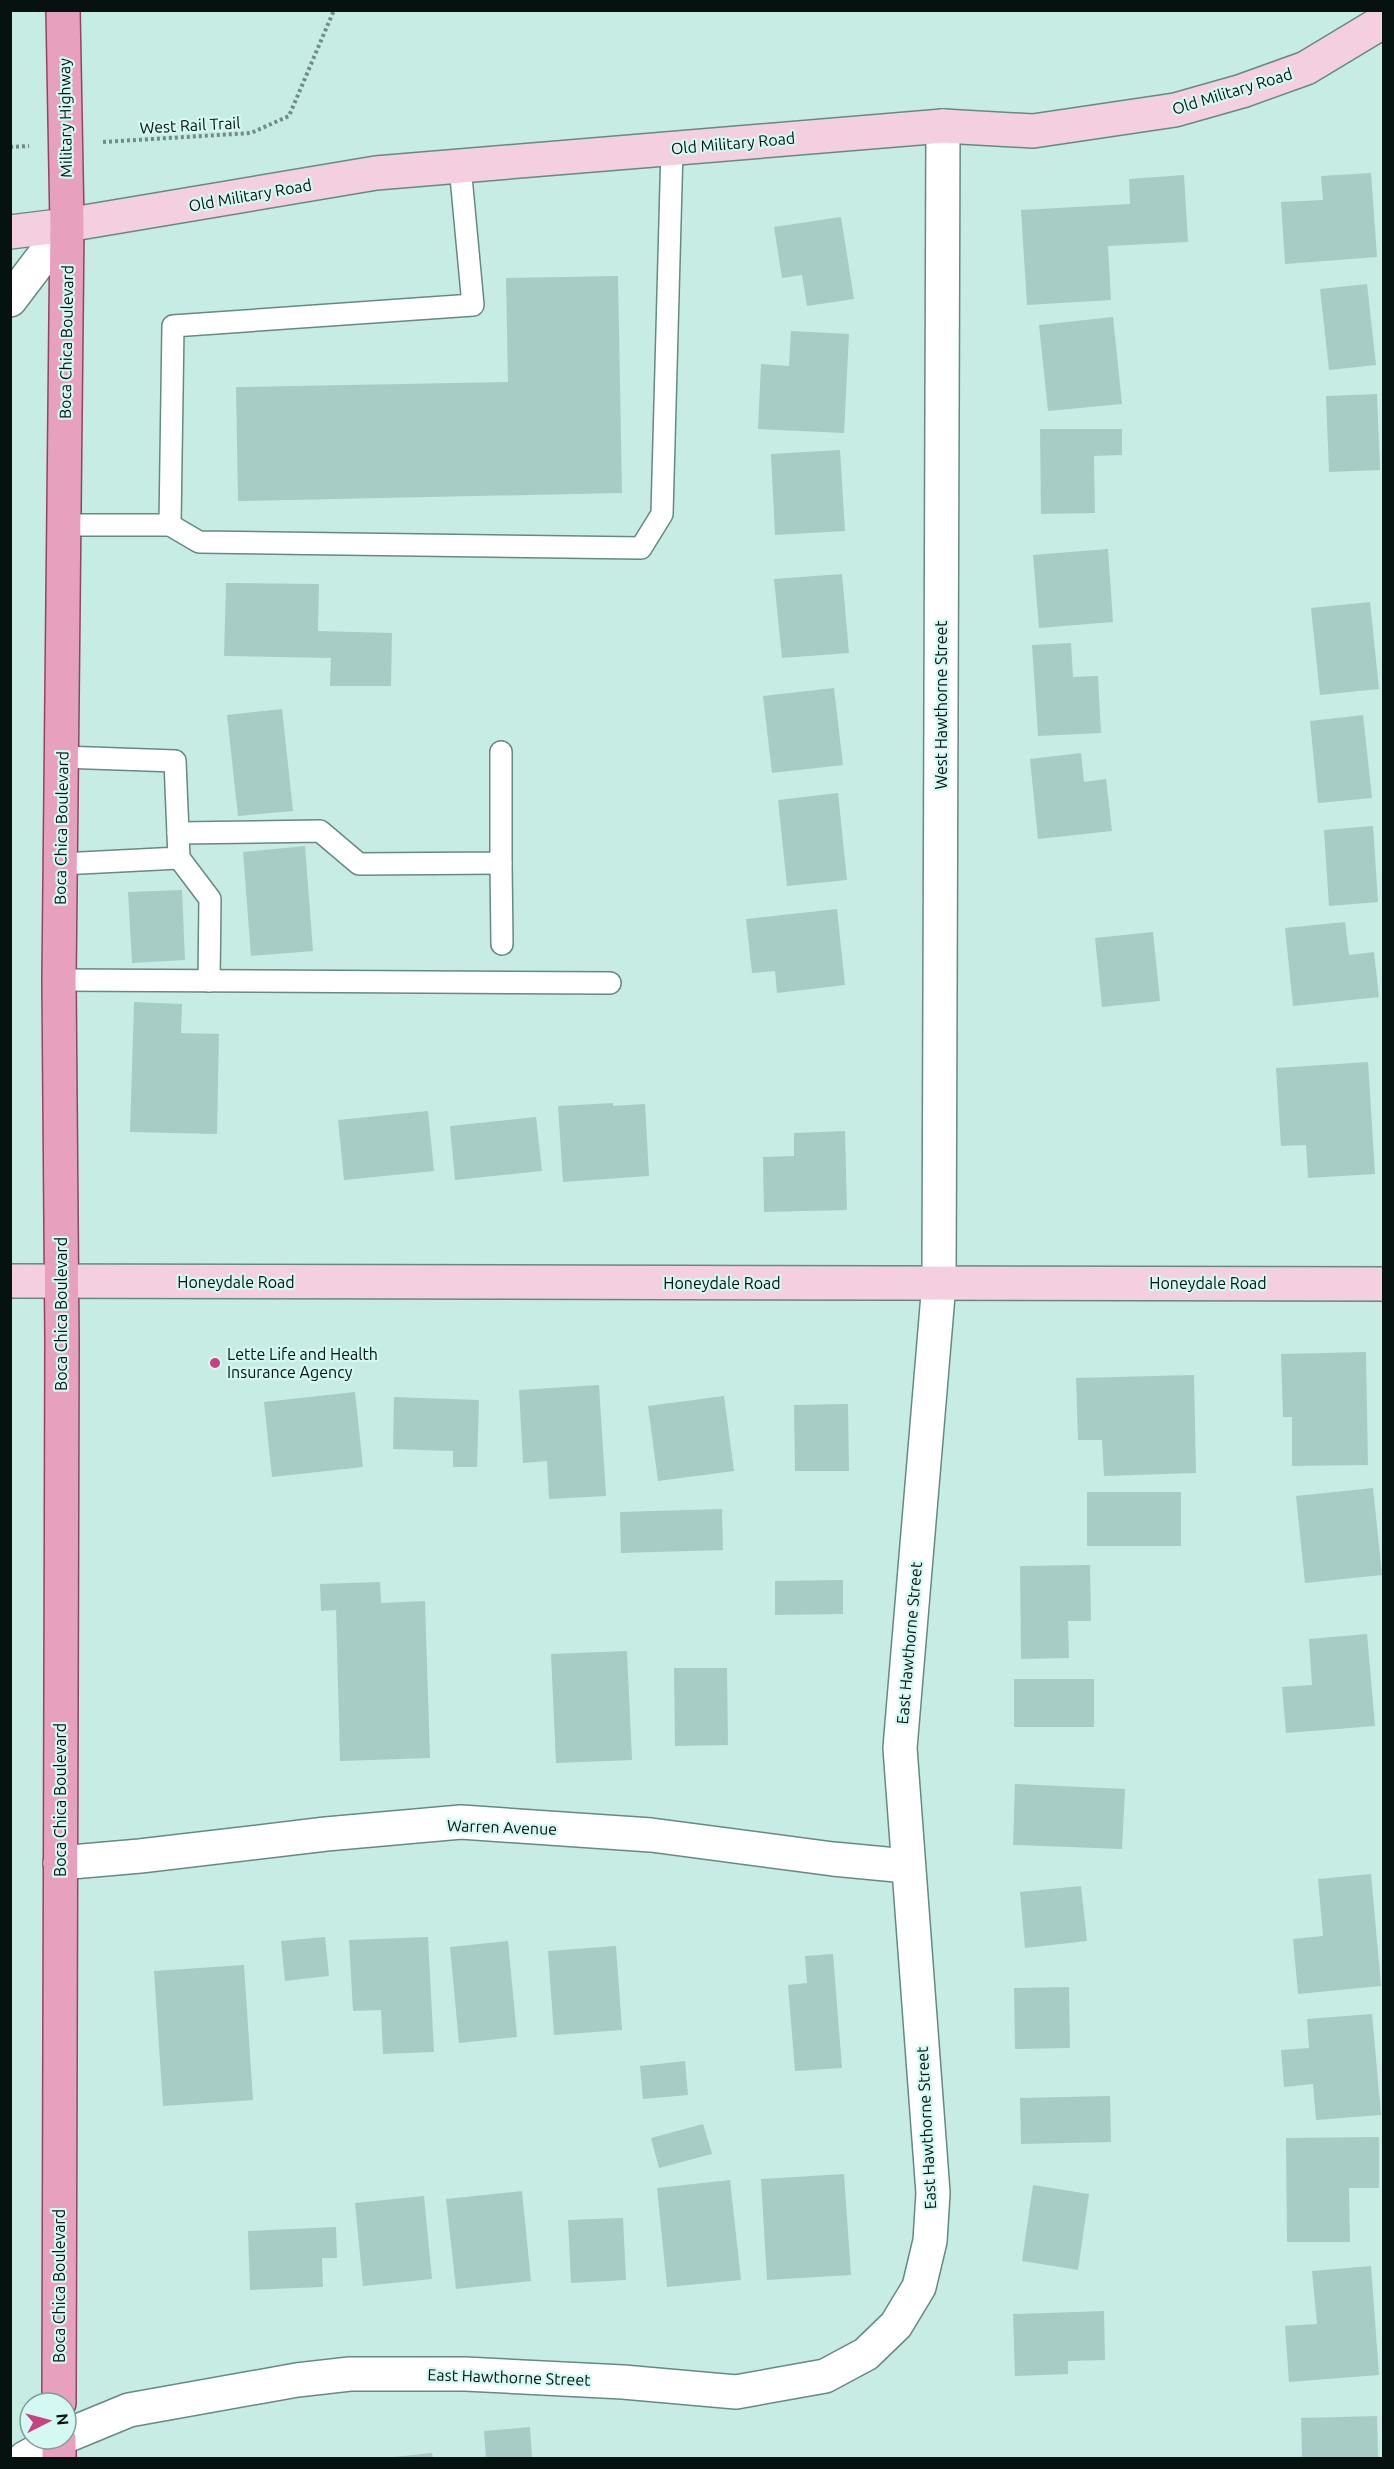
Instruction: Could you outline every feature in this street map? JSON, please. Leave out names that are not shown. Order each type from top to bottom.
[{"type":"main road","name":"Military Highway","points":[[63,10],[67,225]]},
{"type":"main road","name":"Boca Chica Boulevard","points":[[59,2391],[62,1282],[59,980],[67,225]]},
{"type":"street","name":"Old Military Road","points":[[10,232],[67,225],[376,173],[943,126],[1033,130],[1175,110],[1242,91],[1305,68],[1383,21]]},
{"type":"street","name":"West Hawthorne Street","points":[[939,1283],[943,126]]},
{"type":"street","points":[[10,300],[67,225]]},
{"type":"street","name":"Honeydale Road","points":[[10,1281],[1383,1284]]},
{"type":"street","name":"East Hawthorne Street","points":[[78,2431],[129,2410],[297,2380],[339,2375],[465,2374],[623,2382],[736,2391],[825,2376],[866,2354],[896,2325],[920,2287],[930,2241],[933,2193],[900,1748],[939,1283]]},
{"type":"street","name":"Warren Avenue","points":[[60,1863],[461,1822],[651,1834],[833,1859],[908,1866]]},
{"type":"lane","points":[[64,525],[170,525],[199,542],[640,548],[662,514],[672,148]]},
{"type":"lane","points":[[170,525],[172,326],[473,305],[460,166]]},
{"type":"lane","points":[[501,752],[502,944]]},
{"type":"lane","points":[[62,757],[175,761],[179,858],[210,898],[209,981]]},
{"type":"lane","points":[[178,833],[320,831],[359,864],[501,862]]},
{"type":"lane","points":[[61,864],[179,858]]},
{"type":"lane","points":[[59,980],[610,983]]},
{"type":"path","name":"West Rail Trail","points":[[10,147],[251,134],[289,116],[334,10]]},
{"type":"building","points":[[1371,173],[1377,257],[1285,264],[1281,202],[1323,200],[1321,176]]},
{"type":"building","points":[[1184,175],[1188,242],[1108,246],[1111,300],[1027,305],[1021,210],[1130,204],[1129,179]]},
{"type":"building","points":[[841,217],[854,299],[807,306],[802,275],[782,278],[774,227]]},
{"type":"building","points":[[618,276],[622,493],[238,501],[236,387],[508,382],[506,278]]},
{"type":"building","points":[[1367,284],[1376,365],[1329,370],[1320,289]]},
{"type":"building","points":[[1113,317],[1122,404],[1048,411],[1039,325]]},
{"type":"building","points":[[791,331],[849,334],[844,433],[758,429],[761,364],[789,366]]},
{"type":"building","points":[[1377,394],[1380,470],[1329,472],[1326,396]]},
{"type":"building","points":[[1040,429],[1122,429],[1122,455],[1094,456],[1095,513],[1041,514]]},
{"type":"building","points":[[840,450],[845,531],[775,535],[771,454]]},
{"type":"building","points":[[1108,549],[1113,622],[1039,628],[1033,555]]},
{"type":"building","points":[[842,574],[849,653],[782,658],[774,579]]},
{"type":"building","points":[[226,583],[319,584],[318,631],[392,633],[391,686],[330,686],[331,658],[224,656]]},
{"type":"building","points":[[1370,602],[1379,689],[1320,695],[1311,608]]},
{"type":"building","points":[[1071,643],[1073,677],[1098,676],[1101,733],[1038,736],[1032,645]]},
{"type":"building","points":[[834,688],[843,765],[772,773],[763,696]]},
{"type":"building","points":[[282,709],[293,811],[238,816],[227,715]]},
{"type":"building","points":[[1363,715],[1372,798],[1318,803],[1310,721]]},
{"type":"building","points":[[1081,753],[1084,782],[1106,779],[1112,831],[1038,839],[1030,759]]},
{"type":"building","points":[[838,793],[847,880],[787,886],[778,800]]},
{"type":"building","points":[[1373,826],[1378,902],[1329,906],[1324,830]]},
{"type":"building","points":[[305,846],[313,951],[251,956],[243,852]]},
{"type":"building","points":[[182,890],[185,960],[132,963],[128,892]]},
{"type":"building","points":[[837,909],[845,985],[777,993],[775,971],[752,973],[746,919]]},
{"type":"building","points":[[1345,922],[1349,955],[1374,952],[1379,997],[1293,1006],[1285,928]]},
{"type":"building","points":[[1153,932],[1160,1001],[1102,1007],[1095,938]]},
{"type":"building","points":[[134,1002],[182,1004],[181,1033],[219,1034],[217,1134],[130,1132]]},
{"type":"building","points":[[1368,1062],[1375,1174],[1308,1178],[1306,1145],[1281,1146],[1276,1068]]},
{"type":"building","points":[[613,1103],[613,1106],[645,1104],[649,1176],[563,1182],[558,1106]]},
{"type":"building","points":[[428,1111],[434,1171],[344,1180],[338,1120]]},
{"type":"building","points":[[536,1117],[542,1171],[455,1180],[450,1126]]},
{"type":"building","points":[[845,1131],[847,1210],[764,1212],[763,1157],[794,1156],[794,1133]]},
{"type":"building","points":[[1366,1352],[1368,1465],[1292,1466],[1292,1417],[1283,1417],[1281,1354]]},
{"type":"building","points":[[1194,1375],[1196,1473],[1104,1476],[1102,1440],[1078,1440],[1076,1378]]},
{"type":"building","points":[[599,1385],[606,1496],[549,1499],[547,1461],[523,1463],[519,1390]]},
{"type":"building","points":[[355,1392],[363,1467],[272,1477],[264,1402]]},
{"type":"building","points":[[724,1396],[734,1471],[658,1481],[648,1406]]},
{"type":"building","points":[[394,1397],[479,1400],[477,1467],[453,1467],[453,1451],[393,1449]]},
{"type":"building","points":[[848,1404],[849,1471],[795,1471],[794,1405]]},
{"type":"building","points":[[1373,1488],[1382,1575],[1305,1583],[1296,1496]]},
{"type":"building","points":[[1087,1492],[1181,1492],[1181,1546],[1087,1546]]},
{"type":"building","points":[[722,1509],[723,1550],[621,1553],[620,1512]]},
{"type":"building","points":[[1090,1565],[1091,1621],[1068,1621],[1069,1658],[1021,1659],[1020,1566]]},
{"type":"building","points":[[843,1580],[843,1614],[775,1615],[775,1581]]},
{"type":"building","points":[[380,1582],[381,1603],[425,1601],[430,1758],[340,1761],[336,1610],[321,1611],[320,1584]]},
{"type":"building","points":[[1367,1634],[1375,1726],[1286,1733],[1282,1687],[1312,1685],[1309,1639]]},
{"type":"building","points":[[627,1651],[632,1760],[556,1763],[551,1654]]},
{"type":"building","points":[[674,1668],[727,1668],[728,1745],[675,1746]]},
{"type":"building","points":[[1014,1679],[1094,1679],[1094,1727],[1014,1727]]},
{"type":"building","points":[[1015,1784],[1125,1789],[1122,1849],[1013,1845]]},
{"type":"building","points":[[1371,1874],[1381,1986],[1298,1994],[1293,1939],[1323,1936],[1318,1879]]},
{"type":"building","points":[[1081,1886],[1087,1941],[1025,1948],[1020,1892]]},
{"type":"building","points":[[325,1937],[329,1976],[285,1981],[281,1941]]},
{"type":"building","points":[[428,1937],[434,2052],[383,2054],[381,2010],[353,2011],[349,1940]]},
{"type":"building","points":[[508,1941],[517,2037],[459,2043],[450,1947]]},
{"type":"building","points":[[616,1946],[622,2030],[554,2035],[548,1951]]},
{"type":"building","points":[[833,1954],[842,2068],[795,2071],[788,1985],[807,1983],[805,1956]]},
{"type":"building","points":[[244,1965],[253,2100],[163,2106],[154,1971]]},
{"type":"building","points":[[1069,1987],[1070,2048],[1015,2049],[1014,1988]]},
{"type":"building","points":[[1372,2014],[1381,2115],[1316,2120],[1313,2084],[1284,2087],[1281,2050],[1309,2048],[1307,2019]]},
{"type":"building","points":[[685,2061],[688,2095],[643,2099],[640,2066]]},
{"type":"building","points":[[1110,2096],[1111,2142],[1021,2144],[1020,2098]]},
{"type":"building","points":[[703,2124],[712,2154],[659,2168],[651,2138]]},
{"type":"building","points":[[1379,2137],[1379,2188],[1349,2188],[1350,2242],[1287,2242],[1286,2138]]},
{"type":"building","points":[[844,2174],[851,2275],[767,2280],[761,2179]]},
{"type":"building","points":[[730,2180],[741,2280],[667,2287],[657,2188]]},
{"type":"building","points":[[1033,2185],[1089,2194],[1078,2270],[1022,2261]]},
{"type":"building","points":[[522,2191],[531,2281],[456,2289],[446,2199]]},
{"type":"building","points":[[424,2196],[432,2279],[363,2286],[355,2203]]},
{"type":"building","points":[[623,2218],[626,2280],[571,2283],[568,2220]]},
{"type":"building","points":[[336,2227],[337,2258],[322,2258],[323,2287],[250,2290],[248,2231]]},
{"type":"building","points":[[1371,2266],[1379,2375],[1289,2382],[1285,2326],[1317,2324],[1312,2271]]},
{"type":"building","points":[[1104,2311],[1105,2360],[1068,2361],[1068,2374],[1015,2376],[1013,2314]]},
{"type":"building","points":[[1377,2416],[1378,2458],[1302,2458],[1301,2418]]},
{"type":"building","points":[[530,2427],[532,2458],[486,2458],[484,2431]]},
{"type":"building","points":[[432,2453],[433,2458],[394,2458],[394,2457]]},
{"type":"place","name":"Lette Life and Health Insurance Agency","points":[[215,1363]]}]
